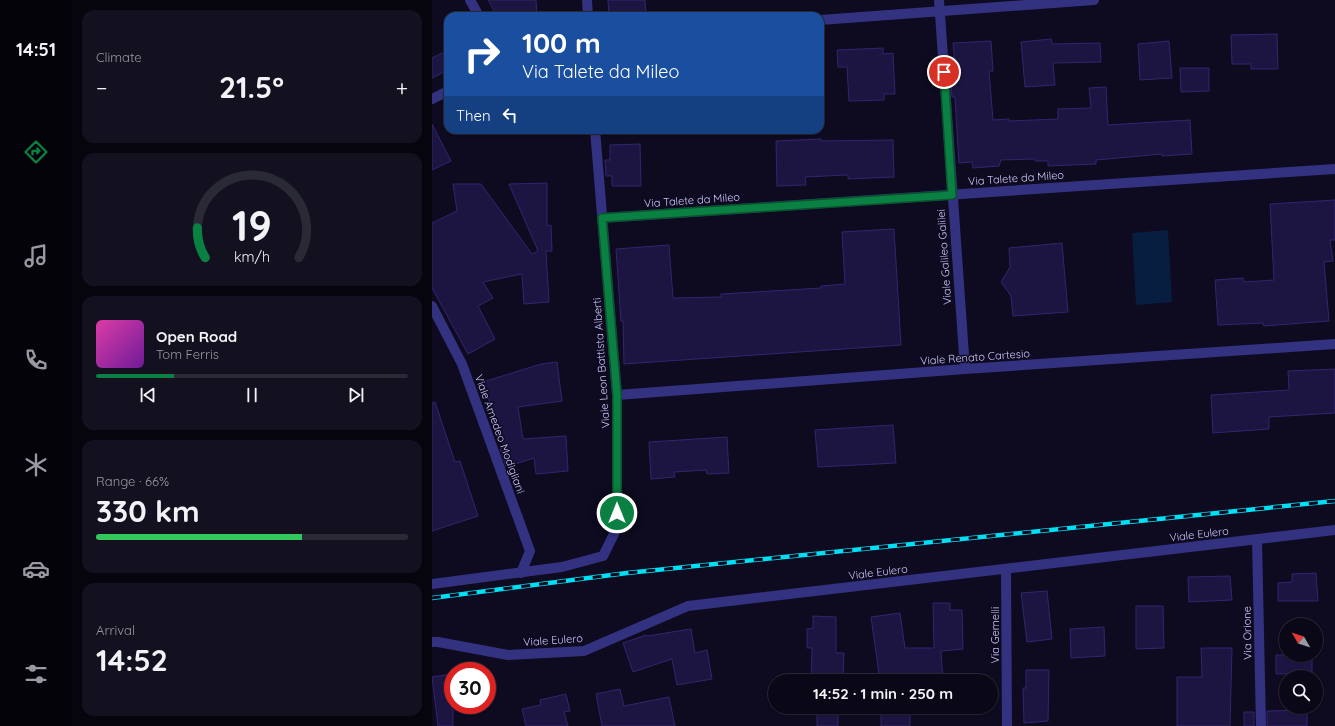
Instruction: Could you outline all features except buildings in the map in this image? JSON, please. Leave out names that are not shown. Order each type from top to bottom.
[{"type":"street","points":[[470,0],[477,12]]},
{"type":"street","points":[[587,0],[588,12]]},
{"type":"street","name":"Viale Galileo Galilei","points":[[939,0],[965,369]]},
{"type":"street","points":[[824,20],[1094,0]]},
{"type":"street","points":[[432,99],[444,94]]},
{"type":"street","name":"Viale Leon Battista Alberti","points":[[521,573],[562,567],[604,556],[617,528],[617,395],[595,134]]},
{"type":"street","name":"Via Talete da Mileo","points":[[602,218],[1335,169]]},
{"type":"street","name":"Viale Amedeo Modigliani","points":[[432,306],[462,364],[530,551],[521,573]]},
{"type":"street","name":"Viale Renato Cartesio","points":[[617,395],[965,369],[1335,344]]},
{"type":"street","name":"Viale Eulero","points":[[432,642],[508,655],[584,651],[688,606],[1335,530]]},
{"type":"street","name":"Via Orione","points":[[1257,539],[1261,726]]},
{"type":"street","name":"Via Gemelli","points":[[1006,569],[1007,726]]},
{"type":"street","points":[[432,584],[521,573]]},
{"type":"water","points":[[1168,230],[1172,302],[1136,305],[1132,233]]},
{"type":"railway","points":[[432,598],[627,573],[1335,501]]},
{"type":"route","points":[[617,513],[617,395],[602,218],[952,195],[944,72]]}]
